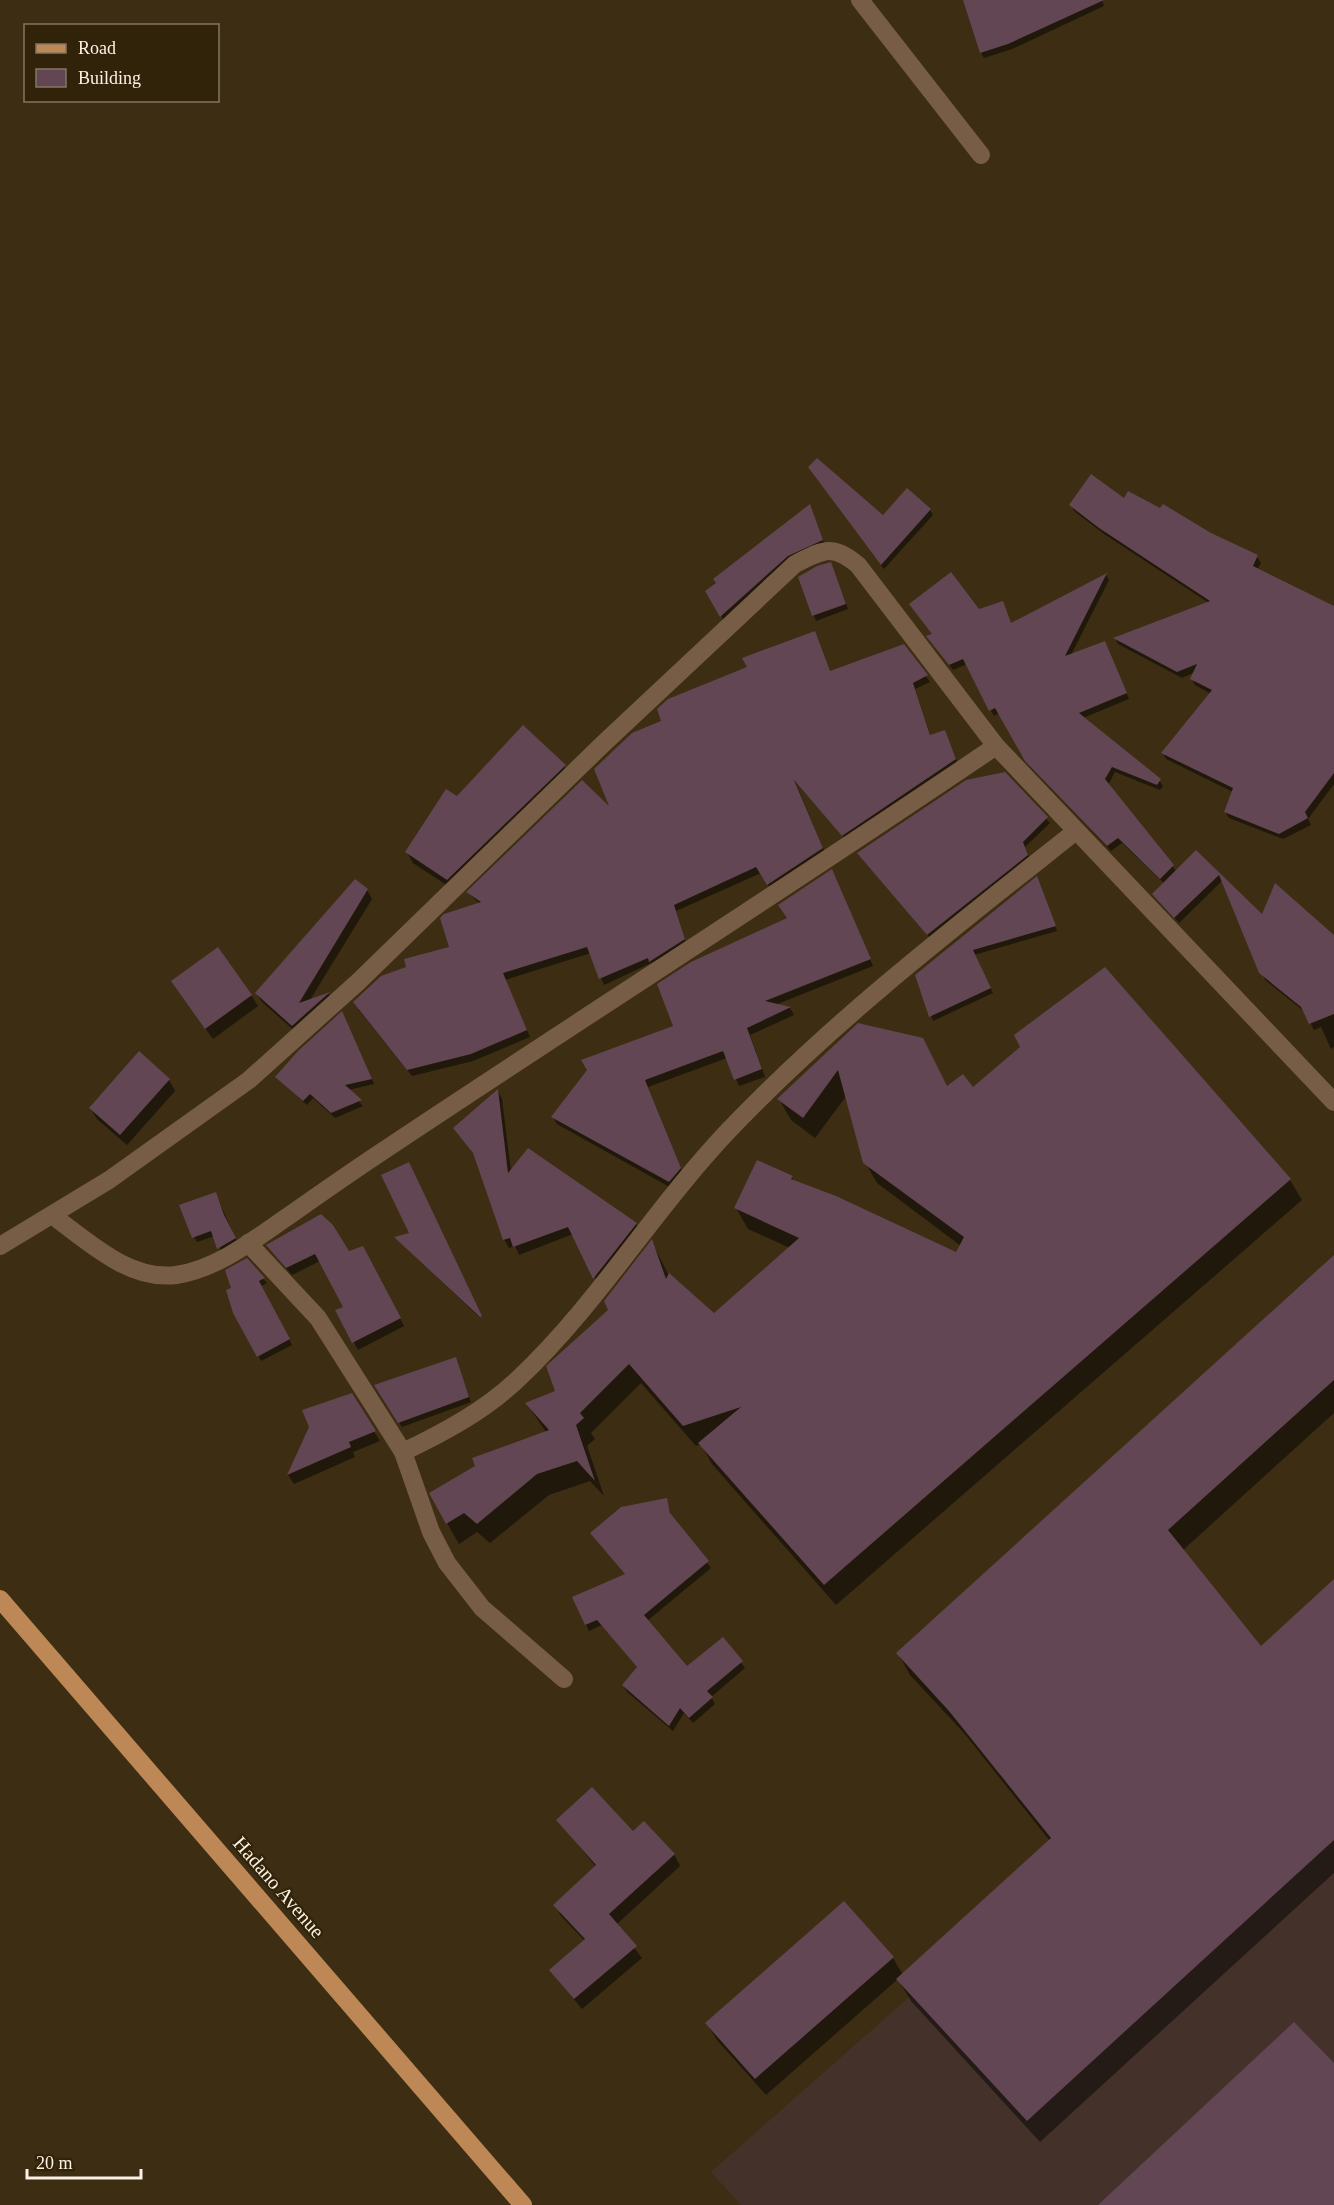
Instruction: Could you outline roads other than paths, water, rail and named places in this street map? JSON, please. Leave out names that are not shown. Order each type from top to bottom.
[{"type":"main road","name":"Hadano Avenue","points":[[0,1599],[524,2205]]},
{"type":"street","points":[[860,0],[981,155]]},
{"type":"street","points":[[0,1246],[53,1216],[119,1173],[249,1080],[358,982],[604,743],[795,564],[826,551],[842,552],[858,565],[996,746],[1334,1102]]},
{"type":"street","points":[[53,1216],[117,1262],[148,1274],[176,1275],[202,1268],[248,1243],[390,1146],[852,844],[996,746]]},
{"type":"street","points":[[403,1452],[449,1429],[516,1381],[596,1294],[680,1184],[773,1086],[909,963],[1076,831]]},
{"type":"street","points":[[248,1243],[318,1318],[403,1452],[431,1533],[447,1563],[482,1608],[564,1679]]}]
